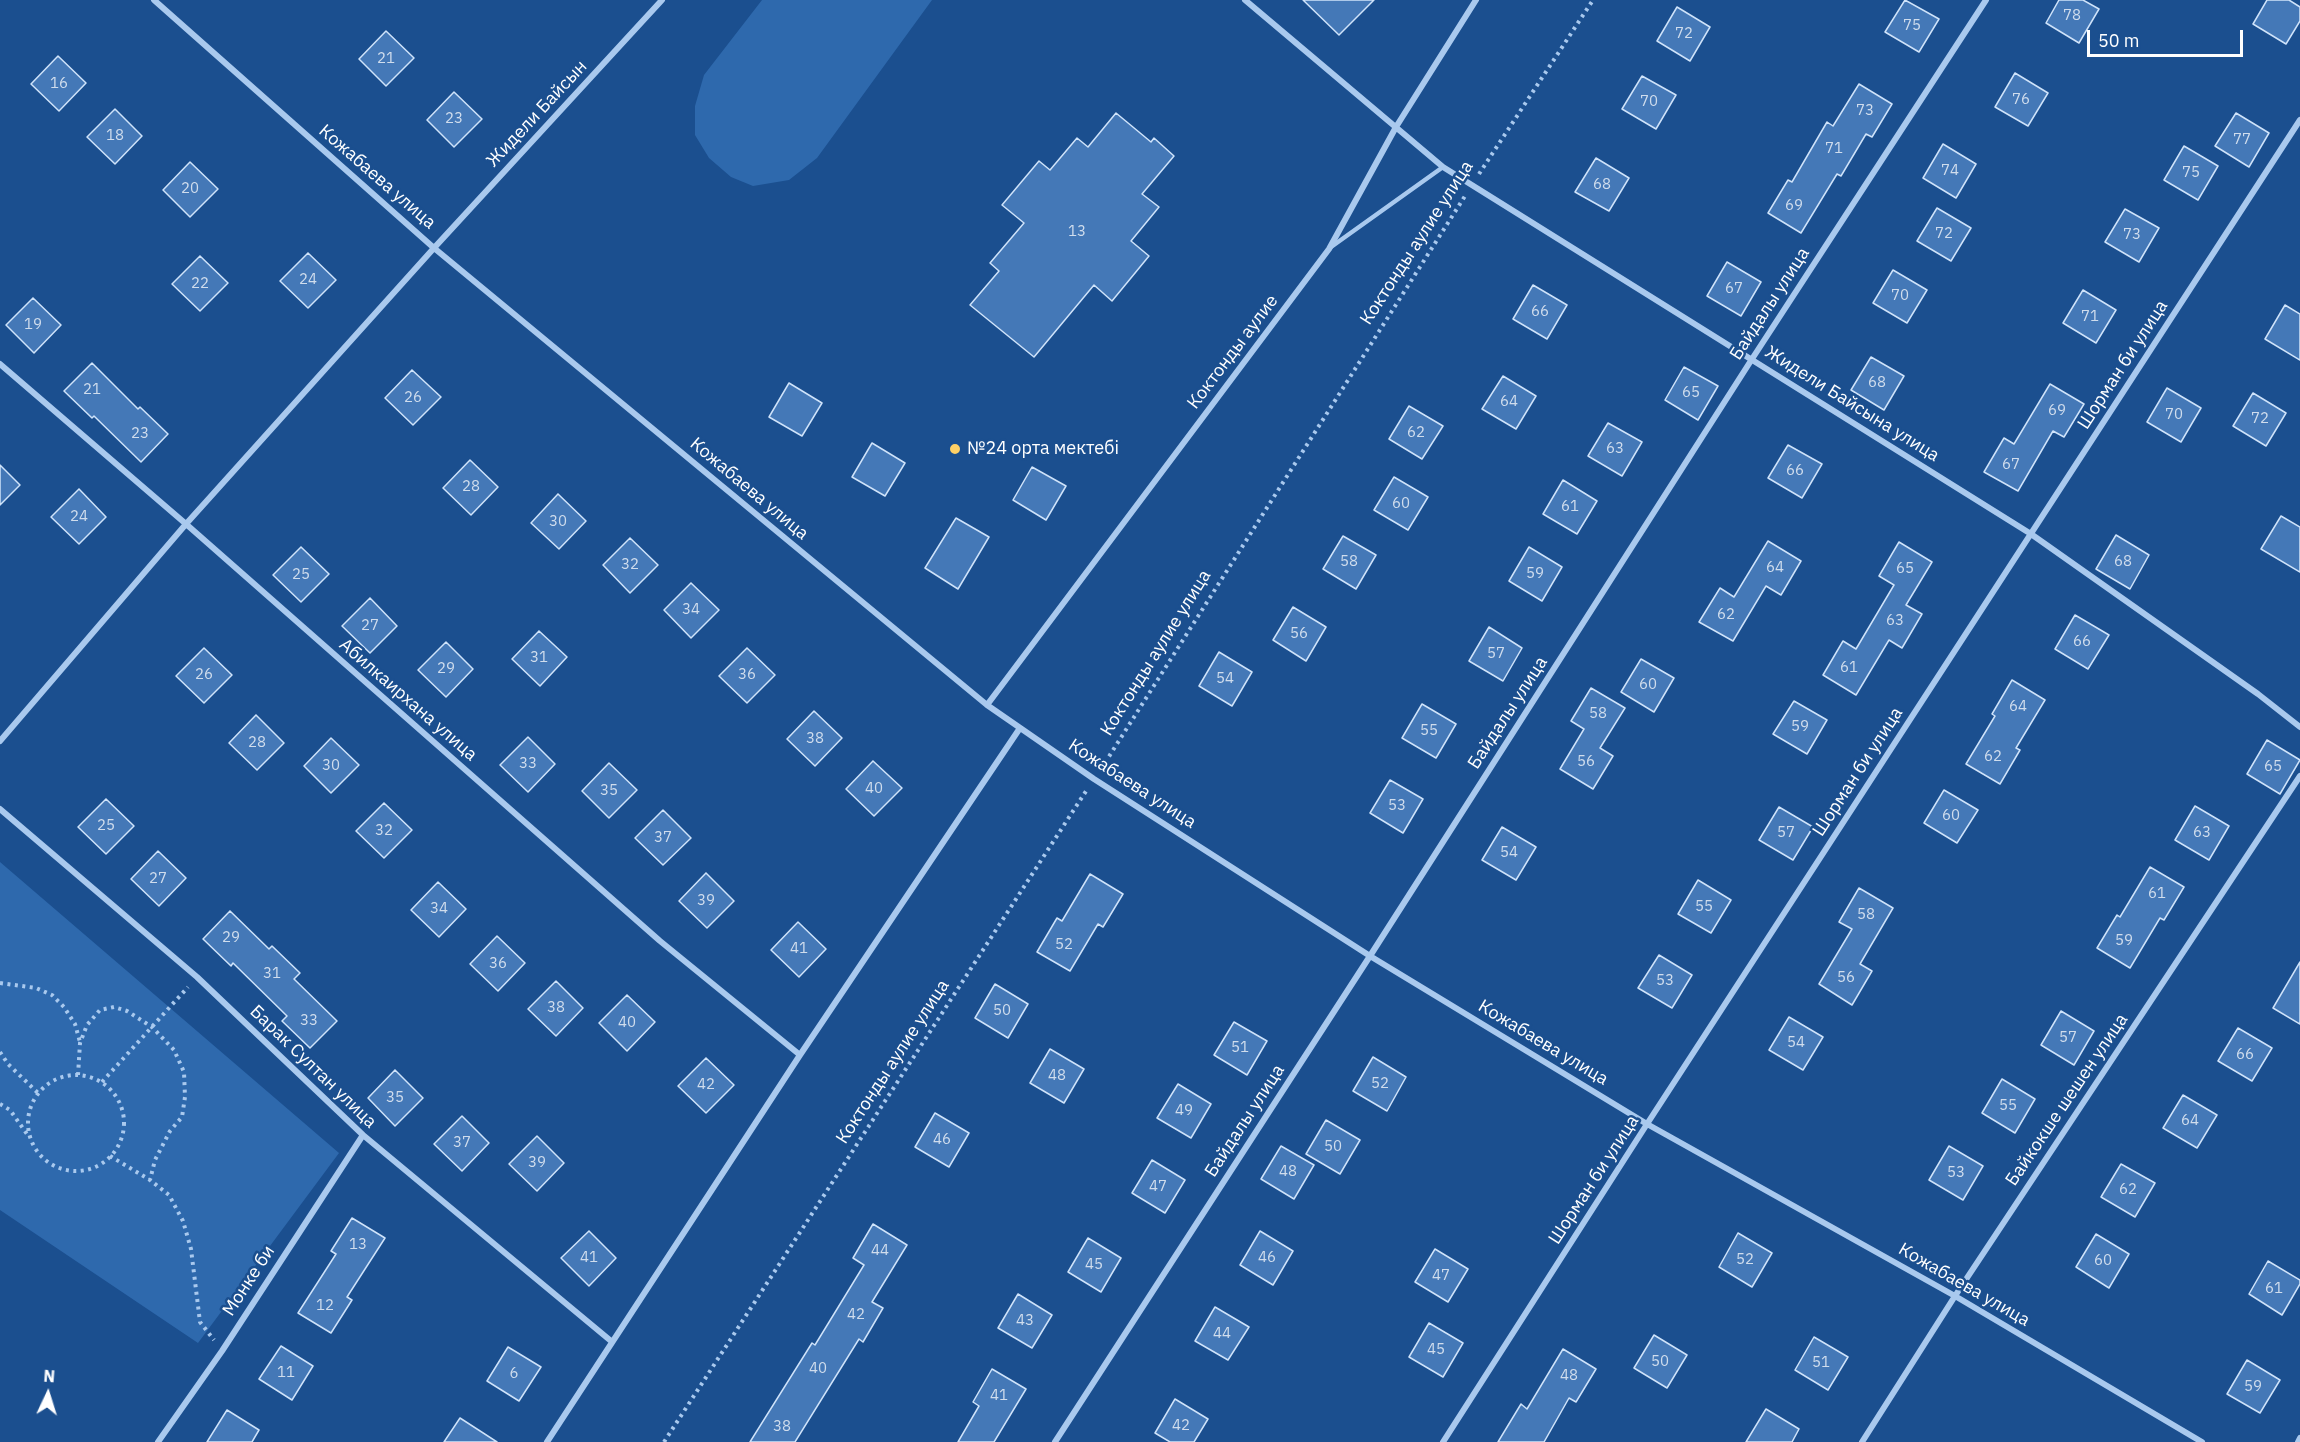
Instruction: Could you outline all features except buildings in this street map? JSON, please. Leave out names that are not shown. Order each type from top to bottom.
[{"type":"street","name":"Кожабаева улица","points":[[154,0],[434,248],[987,705],[1094,779],[1370,956],[1647,1124],[1954,1296],[2202,1442]]},
{"type":"street","name":"Жидели Байсын","points":[[0,741],[186,524],[434,248],[662,0]]},
{"type":"street","name":"Жидели Байсына улица","points":[[1245,0],[1443,167],[2031,534],[2258,694],[2300,727]]},
{"type":"street","name":"Коктонды аулие","points":[[987,705],[1329,249],[1396,127],[1476,0]]},
{"type":"street","name":"Байдалы улица","points":[[1055,1442],[1370,956],[1752,359],[1986,0]]},
{"type":"street","name":"Шорман би улица","points":[[1443,1442],[1647,1124],[2300,120]]},
{"type":"street","name":"Абилкаирхана улица","points":[[0,364],[186,524],[660,941],[800,1055]]},
{"type":"street","points":[[547,1442],[800,1055],[1020,728]]},
{"type":"street","name":"Байкокше шешен улица","points":[[1862,1442],[1954,1296],[2300,776]]},
{"type":"street","name":"Барак Султан улица","points":[[0,809],[197,976],[363,1136],[611,1341]]},
{"type":"street","name":"Монке би","points":[[158,1442],[222,1351],[363,1136]]},
{"type":"lane","points":[[1329,249],[1443,167]]},
{"type":"path","name":"Коктонды аулие улица","points":[[664,1442],[1094,779],[1593,0]]},
{"type":"path","points":[[102,1082],[197,976]]},
{"type":"path","points":[[0,983],[25,985],[52,995],[64,1007],[75,1024],[80,1042]]},
{"type":"path","points":[[78,1075],[80,1042],[87,1025],[100,1010],[114,1007],[127,1011],[152,1027],[174,1050],[184,1072],[185,1097],[182,1117],[170,1131],[160,1150],[150,1180]]},
{"type":"path","points":[[0,1052],[8,1064],[38,1093]]},
{"type":"path","points":[[0,1104],[10,1110],[28,1135],[35,1150],[47,1162],[61,1169],[76,1171],[92,1168],[105,1161],[116,1150],[122,1136],[124,1121],[114,1092],[102,1082],[87,1075],[70,1074],[54,1079],[31,1102],[27,1119],[28,1135]]},
{"type":"path","points":[[110,1156],[150,1180],[169,1195],[183,1221],[191,1249],[200,1322],[222,1351]]},
{"type":"shaded area","points":[[762,0],[932,0],[817,158],[789,180],[753,186],[731,177],[709,158],[695,135],[695,106],[704,75]]},
{"type":"shaded area","points":[[0,862],[339,1153],[198,1343],[0,1210]]},
{"type":"place","name":"№24 орта мектебі","points":[[955,449]]}]
